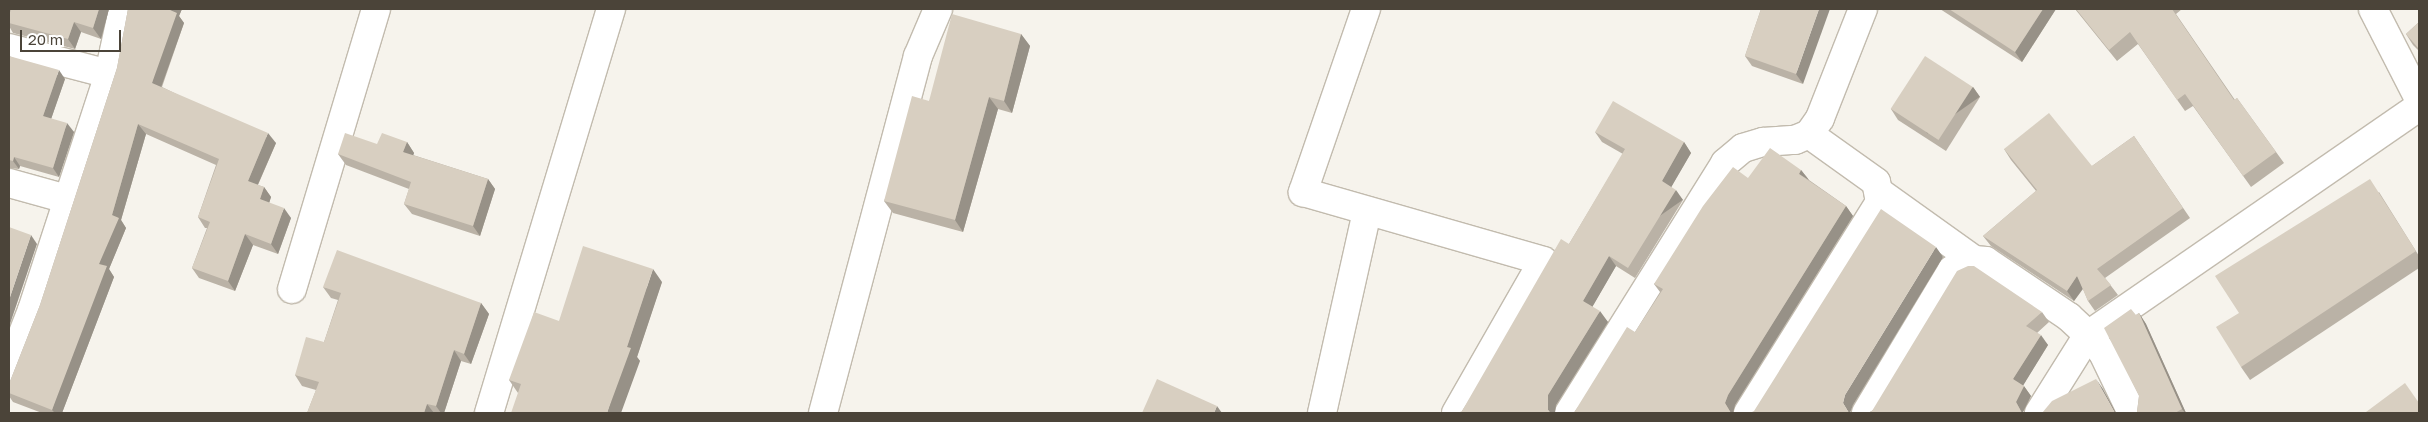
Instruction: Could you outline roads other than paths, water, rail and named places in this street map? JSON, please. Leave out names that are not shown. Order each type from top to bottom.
[{"type":"street","points":[[12,352],[67,199],[109,74],[123,9]]},
{"type":"street","points":[[292,289],[376,9]]},
{"type":"street","points":[[489,413],[611,9]]},
{"type":"street","points":[[823,413],[918,56],[938,9]]},
{"type":"street","points":[[1366,9],[1303,192],[1542,261],[1456,413]]},
{"type":"street","points":[[1569,413],[1725,163],[1743,148],[1763,142],[1794,140],[1809,134],[1820,118],[1863,9]]},
{"type":"street","points":[[2373,9],[2419,99]]},
{"type":"street","points":[[9,48],[109,74]]},
{"type":"street","points":[[2039,413],[2088,335],[2419,107]]},
{"type":"street","points":[[1748,413],[1880,202],[1880,192],[1876,182],[1809,134]]},
{"type":"street","points":[[9,183],[67,199]]},
{"type":"street","points":[[1880,192],[1974,260]]},
{"type":"street","points":[[1322,413],[1367,211]]},
{"type":"street","points":[[1866,413],[1952,270],[1963,262],[1974,260],[1986,261],[2069,318],[2088,335],[2103,352],[2132,413]]}]
